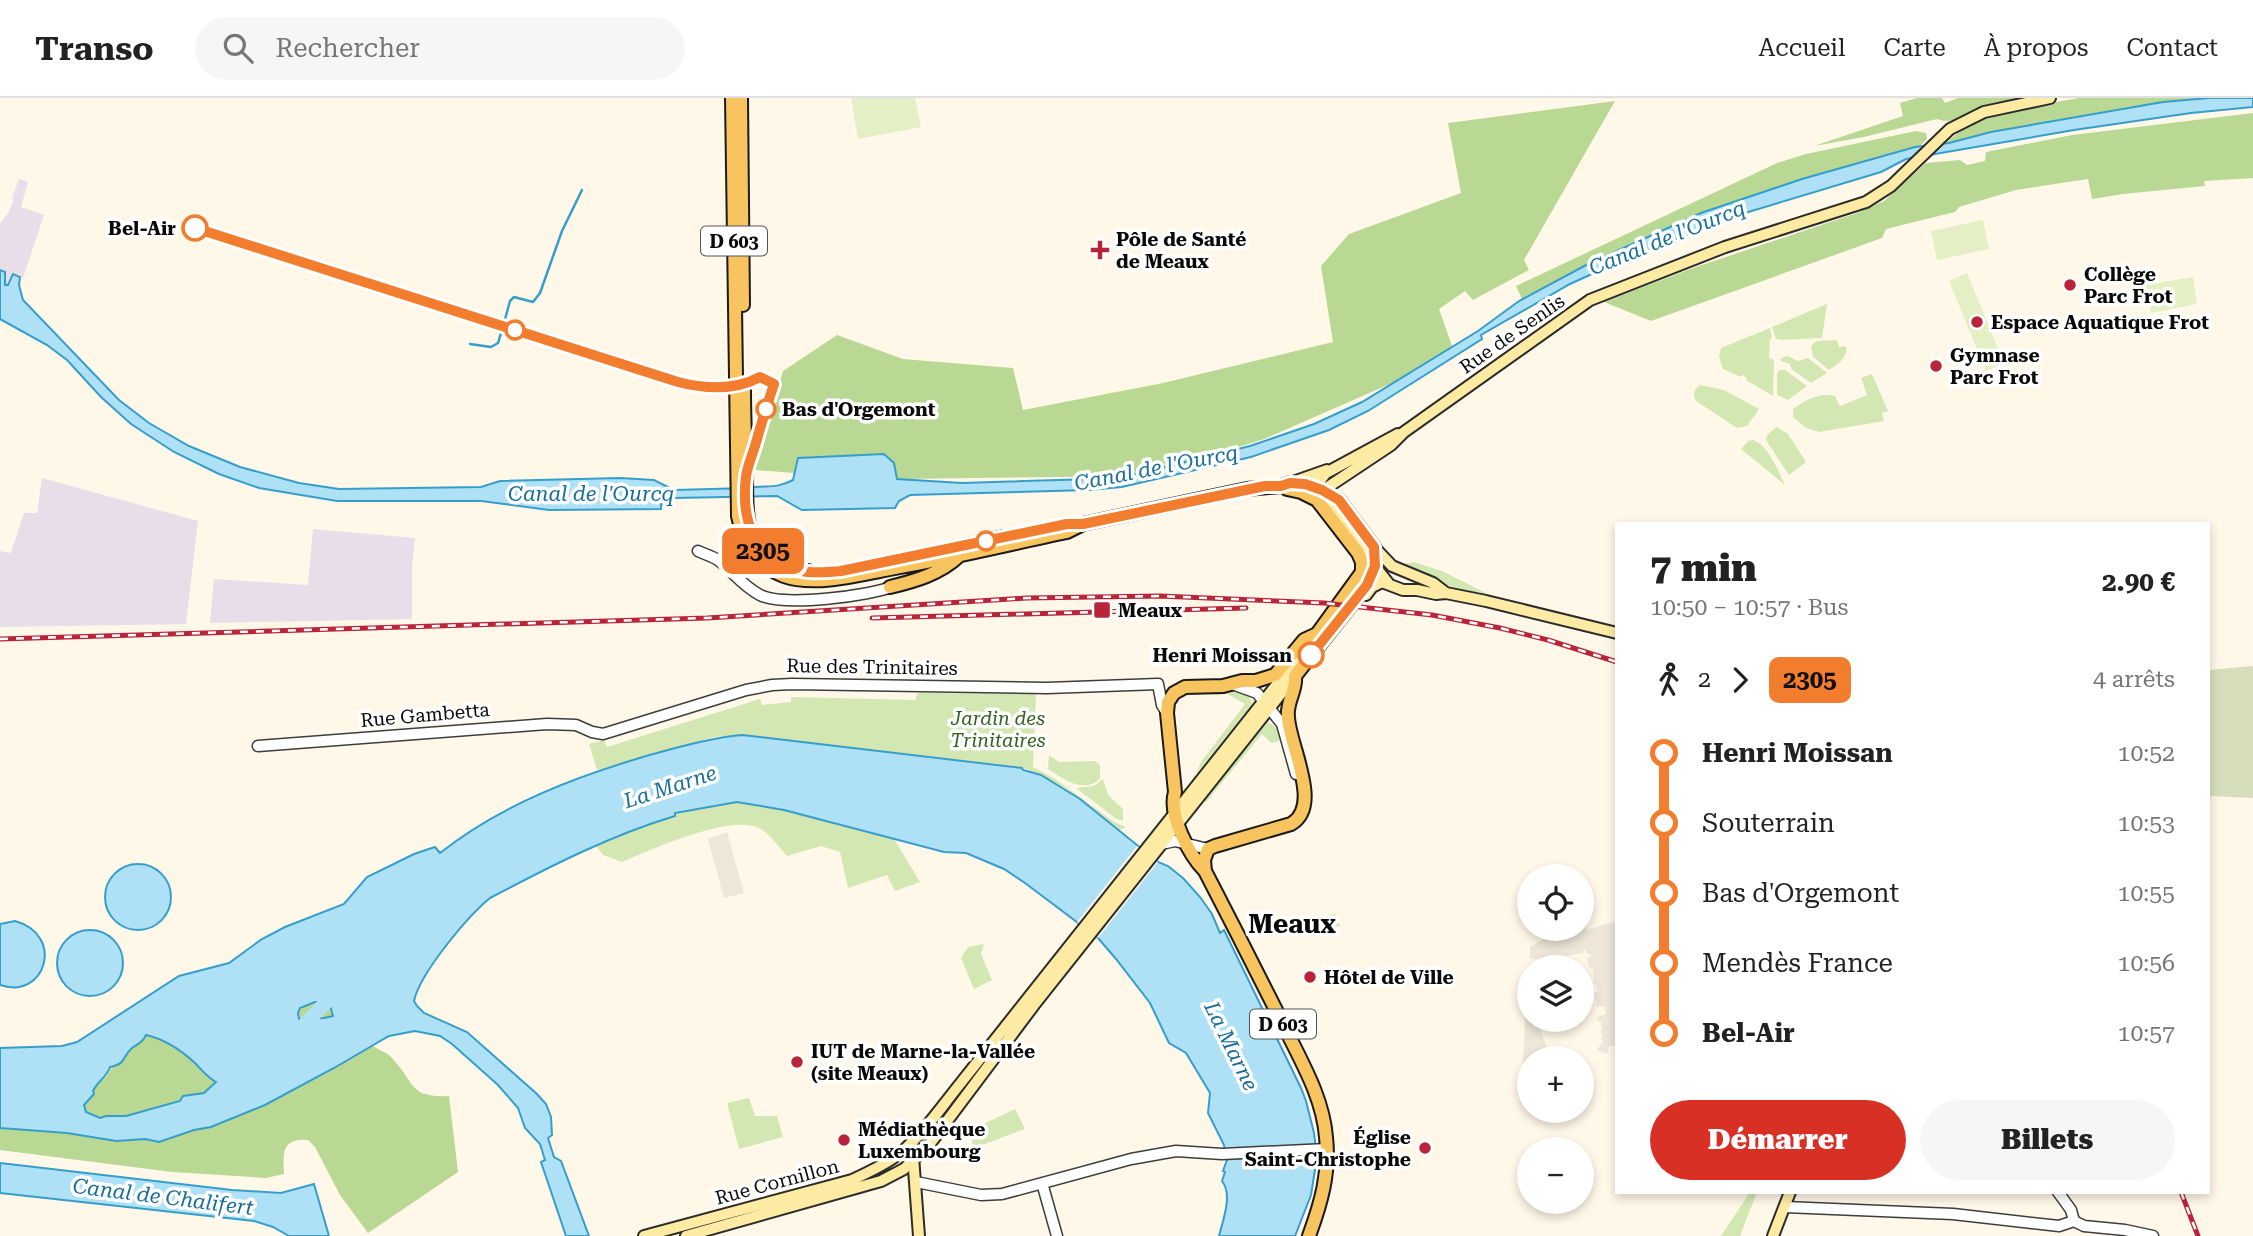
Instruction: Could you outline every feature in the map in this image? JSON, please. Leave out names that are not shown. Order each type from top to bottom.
[{"type":"main road","name":"D 603","points":[[732,98],[742,477]]},
{"type":"main road","name":"D 603","points":[[741,98],[741,530],[747,545],[763,563],[785,576],[803,579],[825,579],[923,563],[937,556]]},
{"type":"main road","name":"Rue de Senlis","points":[[1317,493],[1391,445],[1404,432],[1590,300],[1725,247],[1850,209],[1883,193],[1950,129],[1984,112],[2050,98]]},
{"type":"main road","name":"Rue de Senlis","points":[[1317,493],[1326,473],[1333,468],[1404,432]]},
{"type":"main road","name":"Rue de Senlis","points":[[1285,484],[1333,468]]},
{"type":"main road","points":[[1346,476],[1338,489],[1339,500],[1374,547],[1392,566],[1443,590]]},
{"type":"main road","name":"D 603","points":[[742,502],[750,530],[760,547],[774,561],[792,569],[821,572],[937,556],[959,556],[1067,532],[1083,524],[1247,489],[1285,484],[1317,493]]},
{"type":"main road","points":[[1317,493],[1339,500]]},
{"type":"main road","points":[[1317,493],[1368,567],[1390,584]]},
{"type":"main road","points":[[937,556],[993,540],[1067,524],[1083,524]]},
{"type":"main road","points":[[1266,705],[1295,676],[1368,567],[1374,547]]},
{"type":"main road","points":[[890,587],[938,572],[959,556]]},
{"type":"main road","points":[[1368,567],[1391,570],[1424,585],[1615,633]]},
{"type":"main road","points":[[1175,812],[1167,713],[1171,697],[1179,690],[1185,687],[1223,687],[1275,675],[1304,640],[1334,636],[1372,587],[1382,582],[1403,590],[1436,594],[1443,590]]},
{"type":"main road","points":[[1088,930],[1157,843],[1175,812],[1320,637]]},
{"type":"main road","points":[[1205,871],[1204,860],[1209,849],[1295,823],[1304,808],[1303,778],[1287,715],[1289,698],[1296,684],[1295,676]]},
{"type":"main road","name":"D 603","points":[[1175,812],[1195,862],[1205,871],[1313,1086],[1324,1119],[1321,1150],[1326,1177],[1323,1195],[1309,1236]]},
{"type":"main road","name":"Rue Cornillon","points":[[644,1236],[852,1180],[878,1167],[911,1143],[1088,930]]},
{"type":"main road","name":"Rue Cornillon","points":[[686,1236],[855,1190],[892,1176],[914,1161],[929,1145],[1088,930]]},
{"type":"main road","points":[[911,1143],[919,1236]]},
{"type":"main road","points":[[1773,1236],[1789,1194]]},
{"type":"street","points":[[698,551],[716,558],[759,595],[771,598],[827,598],[890,587],[914,576],[930,558],[983,546],[993,540]]},
{"type":"street","name":"Rue des Trinitaires","points":[[592,732],[603,733],[746,690],[772,685],[1052,688],[1158,684],[1162,705],[1167,713]]},
{"type":"street","points":[[1232,684],[1252,690],[1282,724],[1297,779],[1303,790]]},
{"type":"street","name":"Rue Gambetta","points":[[258,746],[547,724],[576,725],[592,732]]},
{"type":"street","points":[[1157,843],[1185,842],[1209,849]]},
{"type":"street","points":[[916,1182],[981,1195],[1002,1194],[1130,1159],[1175,1151],[1223,1154],[1321,1150]]},
{"type":"street","points":[[1042,1183],[1057,1236]]},
{"type":"street","points":[[2059,1194],[2081,1228]]},
{"type":"street","points":[[1785,1207],[1953,1214],[2059,1226],[2125,1230],[2153,1236]]},
{"type":"shaded area","points":[[19,179],[28,182],[21,207],[44,215],[23,278],[13,274],[8,285],[5,285],[5,272],[0,270],[0,224],[14,200],[12,198]]},
{"type":"shaded area","points":[[42,478],[198,521],[186,624],[0,627],[0,551],[11,553],[24,513],[37,513]]},
{"type":"shaded area","points":[[313,529],[415,538],[412,619],[210,623],[214,579],[308,585]]},
{"type":"shaded area","points":[[727,832],[744,893],[724,898],[708,839]]},
{"type":"shaded area","points":[[1615,922],[1615,1047],[1609,1046],[1607,1054],[1597,1050],[1603,1036],[1600,1031],[1601,1021],[1598,1022],[1597,1017],[1606,1014],[1604,1006],[1597,1007],[1594,993],[1598,992],[1594,984],[1594,955],[1587,953],[1585,949],[1583,953],[1572,955],[1530,955],[1530,947],[1540,941],[1594,941],[1594,928]]},
{"type":"shaded area","points":[[1525,1032],[1541,1032],[1546,1046],[1524,1046]]},
{"type":"green space","points":[[851,98],[915,98],[921,127],[858,139]]},
{"type":"green space","points":[[1917,98],[1942,98],[1945,103],[1958,98],[2021,98],[1986,106],[1956,120],[1937,119],[1814,146],[1903,116],[1900,103]]},
{"type":"green space","points":[[2079,98],[2209,98],[2163,102],[1946,143],[1975,123],[1992,116]]},
{"type":"green space","points":[[1615,101],[1524,260],[1529,270],[1473,300],[1465,291],[1439,309],[1452,346],[1399,380],[1264,439],[1147,476],[896,479],[894,463],[799,458],[795,473],[754,470],[783,371],[837,335],[903,359],[1013,368],[1023,410],[1163,383],[1333,342],[1321,266],[1349,234],[1461,193],[1448,123]]},
{"type":"green space","points":[[2253,113],[2253,178],[2204,181],[2205,186],[2092,199],[2088,179],[2016,190],[1959,207],[1955,212],[1886,229],[1882,238],[1651,321],[1604,302],[1693,268],[1860,212],[1884,201],[1926,163],[1960,160],[1967,165],[1985,161],[1986,152],[2072,135]]},
{"type":"green space","points":[[1916,131],[1926,133],[1927,139],[1920,146],[1802,179],[1701,213],[1588,264],[1522,299],[1516,286],[1777,163],[1806,154]]},
{"type":"green space","points":[[1983,220],[1989,249],[1937,260],[1931,231]]},
{"type":"green space","name":"Espace Aquatique Frot","points":[[1967,273],[2004,363],[1986,371],[1949,281]]},
{"type":"green space","points":[[2193,277],[2197,304],[2151,313],[2146,285]]},
{"type":"green space","points":[[1827,304],[1822,338],[1776,339],[1772,327]]},
{"type":"green space","points":[[1770,328],[1772,337],[1769,358],[1774,360],[1773,396],[1742,375],[1741,377],[1723,369],[1719,357],[1721,348]]},
{"type":"green space","points":[[1837,340],[1839,347],[1847,348],[1846,352],[1841,361],[1829,370],[1813,357],[1811,346],[1816,341]]},
{"type":"green space","points":[[1787,356],[1798,361],[1808,358],[1827,373],[1811,383],[1791,369],[1790,364],[1781,361],[1780,359]]},
{"type":"green space","points":[[1779,370],[1785,370],[1807,386],[1788,400],[1777,395]]},
{"type":"green space","points":[[1872,374],[1888,411],[1882,413],[1884,421],[1819,432],[1806,428],[1793,417],[1793,409],[1818,396],[1835,396],[1840,406],[1867,395],[1861,378]]},
{"type":"green space","points":[[1700,385],[1724,390],[1759,409],[1747,426],[1737,428],[1696,401],[1694,392]]},
{"type":"green space","points":[[1777,427],[1788,434],[1806,462],[1789,475],[1766,440],[1767,435]]},
{"type":"green space","points":[[1753,440],[1768,453],[1785,485],[1741,449],[1748,441]]},
{"type":"green space","points":[[1414,562],[1442,571],[1490,595],[1433,581],[1403,564]]},
{"type":"green space","points":[[2253,666],[2253,798],[2210,796],[2210,670]]},
{"type":"green space","points":[[1216,691],[1243,693],[1252,704],[1196,774],[1201,762],[1245,704],[1227,694],[1214,695]]},
{"type":"green space","name":"Jardin des Trinitaires","points":[[917,693],[1036,694],[1033,767],[1054,778],[1114,822],[1126,827],[1120,830],[1067,789],[1022,767],[742,735],[714,737],[597,770],[589,744],[604,740],[607,747],[760,699],[762,705],[791,702],[791,697],[916,700]]},
{"type":"green space","points":[[1268,722],[1277,728],[1280,741],[1271,743],[1262,734],[1206,802],[1204,800]]},
{"type":"green space","points":[[1049,755],[1059,762],[1095,761],[1100,765],[1100,779],[1087,785],[1067,781],[1048,769]]},
{"type":"green space","points":[[1103,779],[1108,795],[1123,809],[1123,821],[1115,818],[1076,788],[1094,786]]},
{"type":"green space","points":[[737,802],[784,810],[894,839],[920,882],[895,891],[887,875],[848,888],[840,852],[821,846],[787,856],[765,832],[748,825],[712,829],[622,862],[603,855],[596,846],[646,825],[675,817],[674,813]]},
{"type":"green space","points":[[1336,914],[1340,926],[1260,935],[1259,924]]},
{"type":"green space","points":[[984,944],[981,954],[992,980],[974,989],[961,958],[968,947]]},
{"type":"green space","points":[[322,1001],[329,1002],[333,1016],[299,1019],[298,1013],[303,1007]]},
{"type":"green space","points":[[146,1035],[166,1042],[217,1082],[204,1093],[183,1096],[180,1101],[126,1116],[106,1116],[100,1119],[86,1112],[84,1104],[94,1094],[94,1089],[119,1058]]},
{"type":"green space","points":[[373,1046],[390,1056],[419,1091],[436,1096],[449,1096],[458,1172],[368,1233],[340,1195],[315,1147],[308,1140],[293,1141],[289,1144],[284,1153],[284,1174],[266,1178],[172,1172],[0,1150],[0,1128],[67,1133],[116,1141],[145,1139],[159,1142],[211,1127],[265,1105]]},
{"type":"green space","points":[[749,1098],[755,1116],[777,1116],[783,1137],[739,1149],[727,1103]]},
{"type":"green space","points":[[1015,1109],[1025,1129],[974,1148],[969,1131]]},
{"type":"green space","points":[[1749,1194],[1756,1194],[1740,1236],[1721,1236]]},
{"type":"water","name":"Canal de l'Ourcq","points":[[2253,98],[2253,107],[2074,130],[1906,159],[1881,172],[1735,216],[1625,259],[1570,284],[1481,335],[1482,339],[1368,411],[1329,430],[1251,457],[1122,487],[910,495],[899,501],[895,508],[802,510],[777,496],[674,498],[661,504],[661,509],[549,510],[481,501],[337,501],[259,488],[219,474],[174,452],[131,424],[101,397],[67,360],[47,345],[0,319],[0,270],[5,272],[5,285],[8,285],[13,274],[20,277],[23,300],[119,400],[149,423],[189,446],[240,467],[299,483],[339,489],[481,487],[500,481],[620,478],[654,480],[674,490],[749,488],[776,486],[793,480],[798,458],[884,454],[894,463],[897,479],[962,483],[1092,479],[1137,474],[1250,446],[1314,424],[1362,402],[1478,331],[1519,301],[1588,264],[1701,213],[1802,179],[1915,147],[1949,143],[1991,132],[2163,102]]},
{"type":"water","points":[[742,735],[1022,768],[1041,775],[1080,799],[1158,862],[1183,878],[1212,914],[1220,933],[1224,930],[1306,1101],[1317,1157],[1311,1195],[1295,1236],[1219,1236],[1227,1200],[1222,1181],[1227,1160],[1224,1145],[1208,1113],[1210,1093],[1186,1053],[1169,1043],[1150,1003],[1098,938],[1004,869],[966,853],[944,852],[784,810],[737,802],[675,813],[675,816],[627,832],[581,852],[490,898],[446,946],[418,989],[414,1001],[424,1013],[467,1032],[546,1104],[551,1117],[552,1135],[548,1138],[554,1157],[561,1161],[589,1236],[566,1236],[541,1162],[545,1160],[540,1144],[525,1128],[518,1108],[498,1085],[452,1044],[440,1036],[415,1031],[389,1036],[265,1105],[211,1127],[159,1142],[145,1139],[116,1141],[67,1133],[0,1128],[0,1048],[62,1046],[77,1042],[179,976],[229,963],[262,939],[285,927],[344,904],[367,877],[435,847],[440,853],[489,820],[541,793],[653,754],[708,740]],"holes":[[[315,1002],[329,1002],[333,1016],[299,1019],[300,1008]],[[146,1035],[179,1050],[216,1082],[204,1093],[183,1096],[180,1101],[126,1116],[100,1118],[86,1112],[84,1105],[110,1067],[122,1062]]]},
{"type":"water","points":[[132,864],[144,864],[156,869],[166,879],[171,897],[169,910],[156,925],[144,930],[132,930],[120,925],[110,915],[105,903],[105,891],[110,879],[120,869]]},
{"type":"water","points":[[15,921],[31,928],[41,939],[45,952],[38,975],[28,984],[16,987],[0,985],[0,924]]},
{"type":"water","points":[[84,930],[96,930],[108,935],[118,945],[123,963],[121,976],[108,991],[96,996],[84,996],[72,991],[62,981],[57,969],[57,957],[62,945],[72,935]]},
{"type":"water","name":"Canal de Chalifert","points":[[0,1163],[232,1190],[281,1193],[314,1184],[329,1236],[289,1236],[254,1221],[0,1193]]},
{"type":"pier","points":[[1137,846],[1158,862],[1098,938],[1077,922]]},
{"type":"waterway","points":[[504,323],[510,301],[514,297],[533,302],[540,293],[562,231],[582,190]]},
{"type":"waterway","points":[[470,344],[491,347],[498,343],[502,330]]},
{"type":"waterway","name":"La Marne","points":[[298,1031],[340,988]]},
{"type":"railway","points":[[0,639],[707,618],[1027,598],[1160,596],[1324,603],[1432,615],[1548,640],[1615,661]]},
{"type":"railway","points":[[872,618],[1246,608]]},
{"type":"railway","points":[[2182,1194],[2198,1236]]},
{"type":"bus line","name":"2305","points":[[195,228],[678,382],[709,389],[751,382],[760,377],[774,384],[746,477],[747,511],[750,530],[760,547],[774,561],[792,569],[841,571],[1247,489],[1290,483],[1315,487],[1339,500],[1374,547],[1375,566],[1367,585],[1311,655]]},
{"type":"place","name":"Bel-Air","points":[[195,228]]},
{"type":"place","name":"Pôle de Santé de Meaux","points":[[1100,250]]},
{"type":"place","name":"Collège Parc Frot","points":[[2070,285]]},
{"type":"place","name":"Espace Aquatique Frot","points":[[1977,322]]},
{"type":"place","name":"Gymnase Parc Frot","points":[[1936,366]]},
{"type":"place","name":"Bas d'Orgemont","points":[[766,409]]},
{"type":"place","name":"Meaux","points":[[1102,610]]},
{"type":"place","name":"Henri Moissan","points":[[1311,655]]},
{"type":"place","name":"Hôtel de Ville","points":[[1310,977]]},
{"type":"place","name":"IUT de Marne-la-Vallée (site Meaux)","points":[[797,1062]]},
{"type":"place","name":"Médiathèque Luxembourg","points":[[844,1140]]},
{"type":"place","name":"Église Saint-Christophe","points":[[1425,1148]]},
{"type":"district","name":"Meaux","points":[[1292,924]]}]
